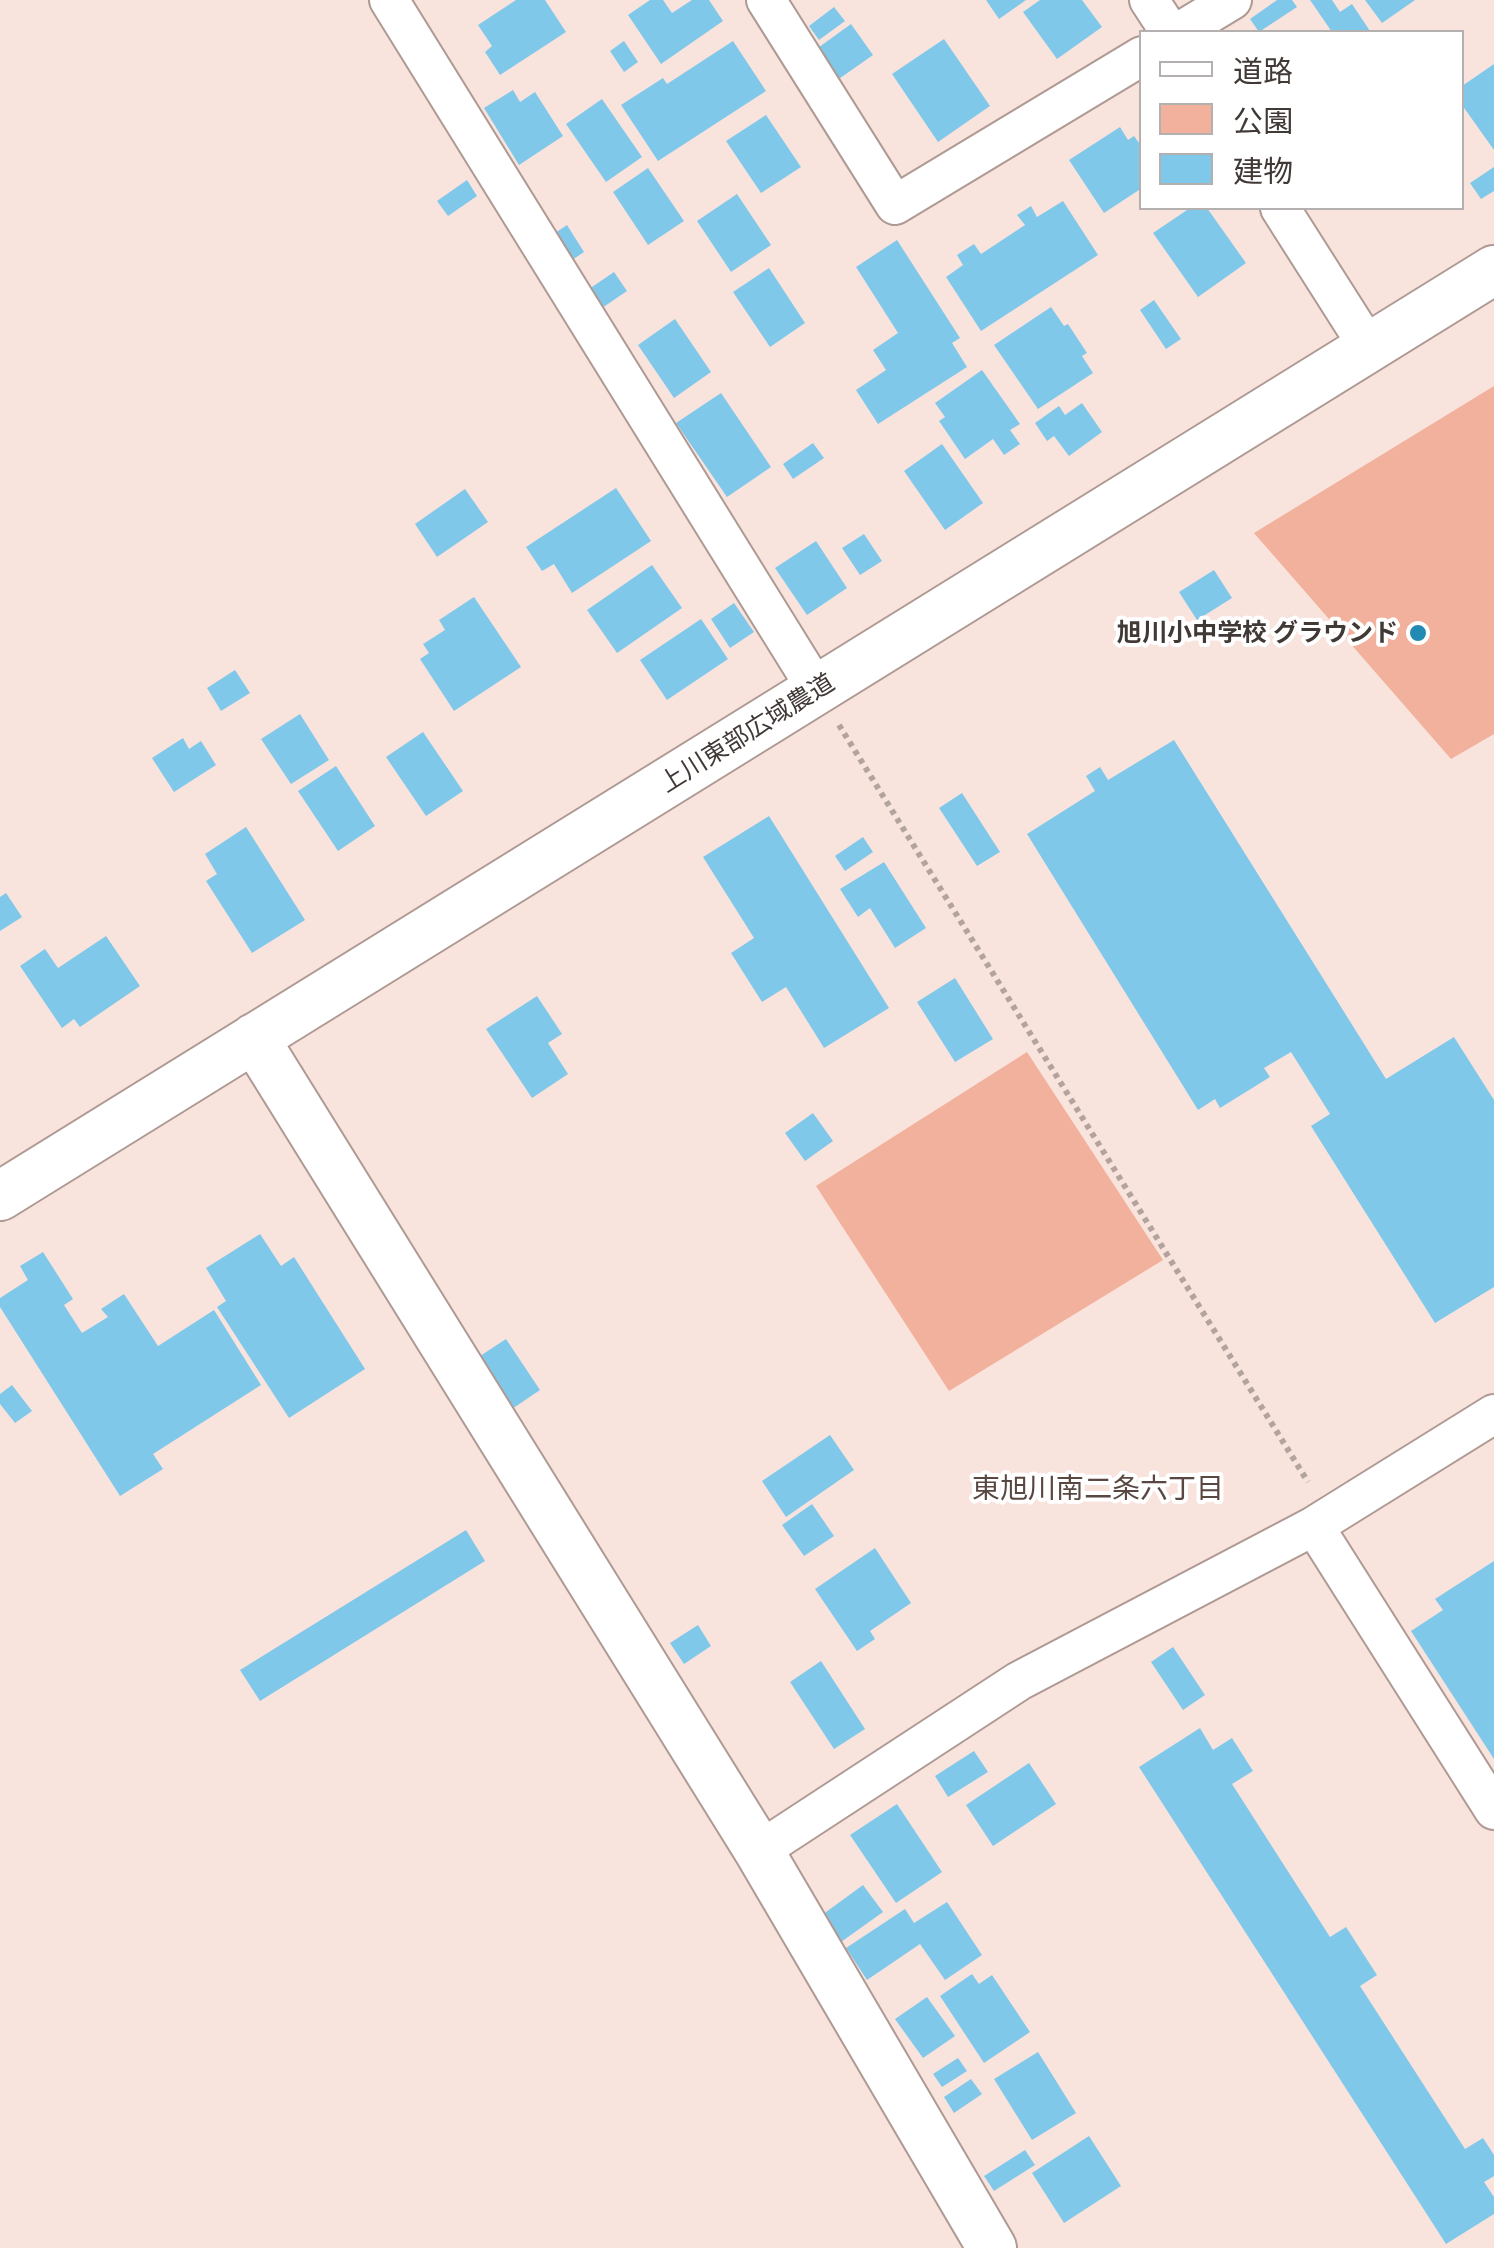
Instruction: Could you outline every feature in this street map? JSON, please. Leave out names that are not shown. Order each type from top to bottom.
[{"type":"street","points":[[389,0],[817,690]]},
{"type":"street","points":[[766,0],[896,205],[1139,58]]},
{"type":"street","points":[[1150,0],[1169,30]]},
{"type":"street","points":[[1182,30],[1232,0]]},
{"type":"street","points":[[1281,210],[1369,348]]},
{"type":"street","name":"上川東部広域農道","points":[[0,1196],[1494,270]]},
{"type":"street","points":[[254,1038],[759,1851],[992,2248]]},
{"type":"street","points":[[759,1851],[1019,1681],[1314,1526],[1494,1414]]},
{"type":"street","points":[[1314,1526],[1494,1810]]},
{"type":"path","points":[[817,690],[1308,1482]]},
{"type":"green space","name":"旭川小中学校 グラウンド","points":[[1494,386],[1494,734],[1451,759],[1254,533]]},
{"type":"green space","points":[[1027,1052],[1163,1260],[949,1391],[816,1186]]},
{"type":"building","points":[[516,0],[545,0],[566,32],[500,75],[485,52],[492,46],[478,25]]},
{"type":"building","points":[[650,0],[663,0],[672,13],[692,0],[709,0],[723,21],[661,64],[628,15]]},
{"type":"building","points":[[986,0],[1026,0],[999,19]]},
{"type":"building","points":[[1040,0],[1082,0],[1102,27],[1057,59],[1023,12]]},
{"type":"building","points":[[1277,0],[1292,0],[1297,7],[1262,30],[1250,19]]},
{"type":"building","points":[[1310,0],[1332,0],[1340,12],[1352,4],[1369,30],[1331,30]]},
{"type":"building","points":[[1365,0],[1415,0],[1382,23]]},
{"type":"building","points":[[834,7],[845,21],[819,40],[809,26]]},
{"type":"building","points":[[851,24],[873,55],[836,81],[815,50]]},
{"type":"building","points":[[944,39],[990,106],[938,142],[892,74]]},
{"type":"building","points":[[624,41],[638,62],[624,72],[610,51]]},
{"type":"building","points":[[733,41],[766,91],[658,161],[621,105],[663,78],[667,84]]},
{"type":"building","points":[[1494,64],[1494,150],[1464,108],[1464,85]]},
{"type":"building","points":[[513,90],[520,102],[535,92],[563,136],[519,165],[484,108]]},
{"type":"building","points":[[602,99],[642,157],[606,182],[566,124]]},
{"type":"building","points":[[766,115],[801,167],[761,193],[726,141]]},
{"type":"building","points":[[1120,127],[1128,140],[1134,136],[1139,143],[1139,190],[1104,213],[1069,160]]},
{"type":"building","points":[[1494,167],[1494,191],[1481,199],[1470,183]]},
{"type":"building","points":[[648,168],[684,221],[648,245],[613,192]]},
{"type":"building","points":[[467,180],[477,196],[448,216],[437,201]]},
{"type":"building","points":[[737,194],[771,245],[731,272],[697,221]]},
{"type":"building","points":[[1063,201],[1098,255],[981,331],[946,277],[963,265],[957,255],[974,244],[981,254],[1025,225],[1017,215],[1031,206],[1037,217]]},
{"type":"building","points":[[1187,210],[1208,210],[1246,263],[1198,297],[1153,233]]},
{"type":"building","points":[[567,225],[584,252],[569,262],[552,235]]},
{"type":"building","points":[[897,240],[960,338],[952,343],[967,367],[878,424],[856,390],[886,370],[873,350],[898,333],[856,267]]},
{"type":"building","points":[[769,268],[805,323],[770,347],[733,292]]},
{"type":"building","points":[[614,272],[627,291],[602,308],[589,289]]},
{"type":"building","points":[[1154,300],[1181,339],[1166,349],[1140,310]]},
{"type":"building","points":[[1051,307],[1087,353],[1082,356],[1093,373],[1038,409],[994,345]]},
{"type":"building","points":[[675,319],[711,372],[674,398],[638,345]]},
{"type":"building","points":[[982,370],[1020,424],[1010,430],[1020,444],[1004,455],[993,439],[965,459],[939,421],[945,417],[935,403]]},
{"type":"building","points":[[721,393],[771,467],[727,497],[676,423]]},
{"type":"building","points":[[1082,403],[1102,432],[1069,456],[1054,436],[1047,441],[1035,423],[1059,406],[1065,415]]},
{"type":"building","points":[[813,443],[824,458],[793,479],[783,464]]},
{"type":"building","points":[[942,444],[983,503],[945,530],[904,471]]},
{"type":"building","points":[[616,488],[651,541],[572,593],[554,564],[542,571],[526,547]]},
{"type":"building","points":[[465,489],[488,522],[437,557],[415,524]]},
{"type":"building","points":[[864,534],[882,561],[860,575],[842,548]]},
{"type":"building","points":[[816,541],[847,588],[807,615],[775,568]]},
{"type":"building","points":[[652,565],[682,608],[617,653],[587,610]]},
{"type":"building","points":[[1214,570],[1232,598],[1197,620],[1179,592]]},
{"type":"building","points":[[474,597],[521,667],[454,711],[420,659],[429,653],[423,644],[445,630],[439,620]]},
{"type":"building","points":[[734,603],[754,632],[730,648],[711,619]]},
{"type":"building","points":[[701,619],[728,659],[667,700],[640,660]]},
{"type":"building","points":[[235,670],[250,693],[221,711],[207,688]]},
{"type":"building","points":[[300,714],[329,760],[291,784],[261,739]]},
{"type":"building","points":[[423,732],[463,791],[426,816],[386,757]]},
{"type":"building","points":[[183,738],[189,749],[201,741],[216,765],[174,792],[152,758]]},
{"type":"building","points":[[1174,740],[1386,1079],[1454,1037],[1494,1100],[1494,1287],[1435,1323],[1311,1126],[1330,1114],[1291,1052],[1264,1068],[1270,1077],[1220,1108],[1215,1099],[1198,1110],[1027,834],[1095,791],[1086,776],[1100,767],[1108,780]]},
{"type":"building","points":[[336,766],[375,826],[338,851],[298,791]]},
{"type":"building","points":[[962,793],[1000,852],[977,866],[939,808]]},
{"type":"building","points":[[769,816],[889,1008],[824,1048],[786,987],[762,1002],[731,953],[754,938],[703,857]]},
{"type":"building","points":[[246,827],[305,920],[252,953],[206,881],[217,874],[205,854]]},
{"type":"building","points":[[863,837],[873,852],[845,871],[835,856]]},
{"type":"building","points":[[884,862],[926,928],[895,948],[870,908],[858,917],[840,889]]},
{"type":"building","points":[[6,893],[22,917],[0,931],[0,897]]},
{"type":"building","points":[[106,936],[140,986],[80,1027],[74,1019],[62,1028],[20,966],[45,949],[58,968]]},
{"type":"building","points":[[955,978],[993,1039],[955,1062],[917,1002]]},
{"type":"building","points":[[537,996],[562,1034],[548,1043],[568,1074],[532,1098],[486,1029]]},
{"type":"building","points":[[813,1113],[833,1141],[805,1161],[785,1133]]},
{"type":"building","points":[[260,1234],[281,1266],[294,1257],[365,1369],[289,1418],[217,1307],[226,1301],[206,1268]]},
{"type":"building","points":[[43,1252],[73,1299],[64,1305],[82,1333],[108,1317],[101,1309],[124,1294],[158,1346],[214,1310],[261,1385],[153,1454],[163,1469],[120,1496],[0,1307],[0,1298],[28,1280],[20,1266]]},
{"type":"building","points":[[506,1339],[540,1390],[512,1409],[477,1358]]},
{"type":"building","points":[[12,1385],[32,1411],[15,1423],[0,1404],[0,1394]]},
{"type":"building","points":[[830,1435],[854,1470],[786,1517],[762,1481]]},
{"type":"building","points":[[812,1504],[834,1536],[804,1556],[782,1525]]},
{"type":"building","points":[[466,1530],[485,1561],[260,1701],[240,1670]]},
{"type":"building","points":[[875,1548],[911,1603],[870,1631],[875,1639],[857,1651],[815,1589]]},
{"type":"building","points":[[1494,1561],[1494,1759],[1411,1631],[1443,1610],[1435,1599]]},
{"type":"building","points":[[698,1625],[711,1646],[684,1664],[670,1643]]},
{"type":"building","points":[[1173,1647],[1205,1695],[1183,1710],[1151,1662]]},
{"type":"building","points":[[821,1661],[865,1729],[834,1749],[790,1682]]},
{"type":"building","points":[[1200,1728],[1213,1750],[1232,1738],[1253,1771],[1232,1784],[1330,1937],[1346,1927],[1377,1975],[1360,1986],[1465,2149],[1483,2138],[1494,2155],[1494,2176],[1484,2182],[1494,2197],[1494,2214],[1446,2244],[1139,1767]]},
{"type":"building","points":[[974,1751],[988,1772],[948,1797],[935,1776]]},
{"type":"building","points":[[1029,1763],[1056,1804],[993,1846],[966,1805]]},
{"type":"building","points":[[897,1804],[942,1872],[896,1903],[850,1835]]},
{"type":"building","points":[[863,1885],[883,1912],[841,1942],[822,1915]]},
{"type":"building","points":[[947,1902],[982,1955],[945,1980],[920,1944],[867,1980],[846,1948],[905,1909],[914,1923]]},
{"type":"building","points":[[972,1974],[979,1984],[992,1975],[1030,2032],[984,2063],[940,1996]]},
{"type":"building","points":[[927,1997],[955,2036],[923,2058],[895,2019]]},
{"type":"building","points":[[1038,2052],[1076,2113],[1032,2140],[994,2079]]},
{"type":"building","points":[[958,2058],[967,2071],[942,2087],[933,2074]]},
{"type":"building","points":[[971,2079],[982,2094],[954,2113],[944,2097]]},
{"type":"building","points":[[1089,2136],[1121,2186],[1064,2223],[1032,2173]]},
{"type":"building","points":[[1025,2150],[1035,2165],[994,2191],[984,2176]]},
{"type":"place","name":"旭川小中学校 グラウンド","points":[[1418,633]]},
{"type":"district","name":"東旭川南二条六丁目","points":[[1098,1489]]}]
